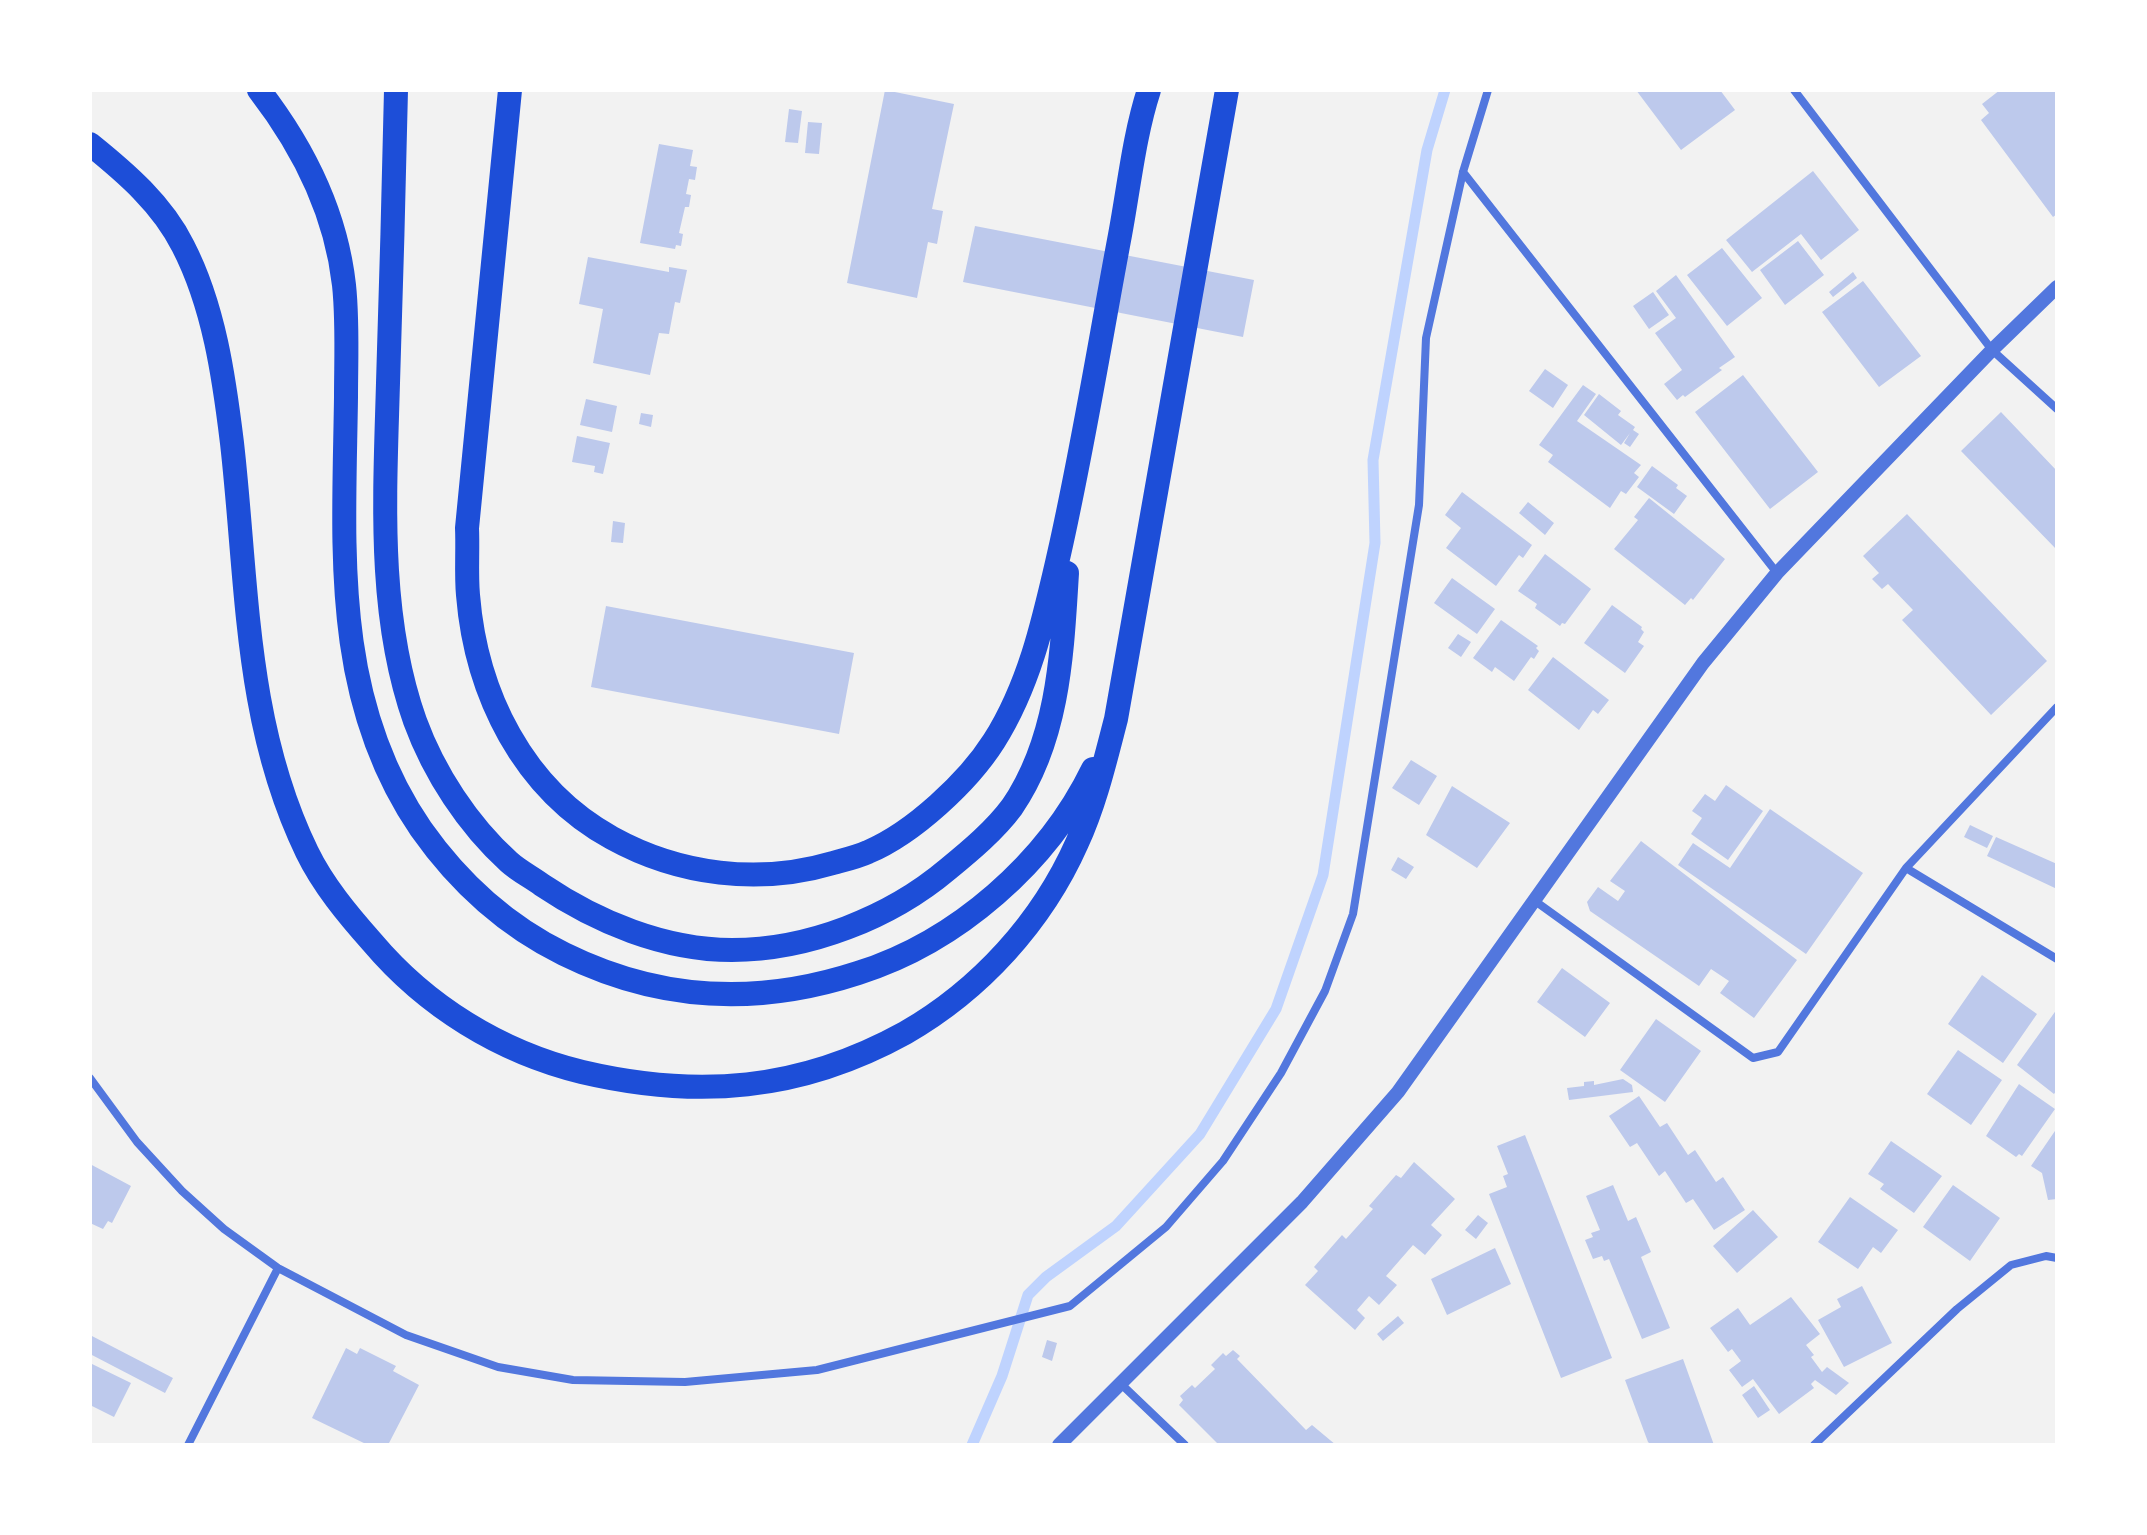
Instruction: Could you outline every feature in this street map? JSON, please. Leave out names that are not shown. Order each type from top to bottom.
[{"type":"highway","points":[[259,90],[283,121],[311,171],[331,226],[344,283],[344,547],[348,620],[358,688],[377,746],[404,805],[441,858],[484,903],[534,939],[588,966],[644,984],[704,995],[763,994],[820,985],[878,967],[918,947],[983,904],[1025,866],[1059,823],[1087,781],[1116,719]]},
{"type":"highway","points":[[396,90],[385,495],[388,583],[397,650],[415,721],[440,775],[461,807],[510,863],[562,898],[610,925],[672,942],[731,950],[802,942],[864,921],[919,894],[969,852],[1010,809],[1036,763],[1051,717],[1061,662],[1072,499]]},
{"type":"highway","points":[[510,90],[467,528],[468,596],[478,656],[495,711],[526,764],[566,808],[611,838],[659,861],[708,872],[761,876],[813,869],[869,852],[919,821],[963,781],[994,742],[1017,699],[1034,655],[1072,499],[1149,90]]},
{"type":"highway","points":[[90,144],[122,170],[155,204],[182,243],[200,284],[227,399],[250,647],[262,725],[281,791],[309,856],[345,912],[386,958],[436,1003],[491,1039],[559,1066],[623,1082],[688,1088],[751,1085],[811,1074],[874,1050],[927,1020],[973,985],[1010,948],[1046,901],[1077,843],[1098,785],[1116,719],[1227,90]]},
{"type":"street","points":[[90,1078],[137,1142],[182,1191],[224,1229],[278,1268],[406,1335],[498,1367],[573,1380],[685,1382],[817,1370],[1070,1306],[1166,1227],[1223,1161],[1281,1073],[1325,991],[1353,914],[1419,505],[1426,338],[1463,172],[1488,90]]},
{"type":"street","points":[[1794,90],[1992,350],[2057,409]]},
{"type":"street","points":[[1463,172],[1777,573]]},
{"type":"street","points":[[1059,1445],[1302,1202],[1398,1092],[1703,663],[1777,573],[2057,287]]},
{"type":"street","points":[[1535,901],[1753,1058],[1778,1052],[1906,868],[2057,707]]},
{"type":"street","points":[[1906,868],[2057,959]]},
{"type":"street","points":[[1814,1445],[1957,1309],[2011,1265],[2046,1256],[2057,1258]]},
{"type":"street","points":[[188,1445],[278,1268]]},
{"type":"street","points":[[1120,1383],[1185,1445]]},
{"type":"building","points":[[885,90],[954,104],[932,209],[943,211],[937,244],[928,242],[917,298],[847,283]]},
{"type":"building","points":[[1636,90],[1720,90],[1735,110],[1681,150]]},
{"type":"building","points":[[2000,90],[2057,90],[2057,214],[2053,217],[1981,120],[1989,113],[1982,104]]},
{"type":"building","points":[[789,109],[802,111],[798,143],[785,142]]},
{"type":"building","points":[[808,122],[822,123],[819,154],[805,153]]},
{"type":"building","points":[[659,144],[693,150],[690,166],[697,167],[695,180],[689,179],[686,194],[691,195],[679,233],[683,234],[681,246],[676,245],[675,249],[640,243]]},
{"type":"building","points":[[1813,171],[1859,230],[1821,260],[1801,234],[1752,272],[1726,240]]},
{"type":"building","points":[[975,226],[1254,280],[1243,337],[963,282]]},
{"type":"building","points":[[1798,241],[1824,275],[1785,305],[1760,270]]},
{"type":"building","points":[[1722,248],[1762,298],[1727,326],[1687,275]]},
{"type":"building","points":[[588,257],[669,272],[669,267],[687,270],[680,303],[675,302],[669,334],[659,333],[650,375],[593,363],[603,309],[579,304]]},
{"type":"building","points":[[1853,272],[1857,278],[1833,297],[1829,292]]},
{"type":"building","points":[[1676,275],[1735,357],[1719,368],[1722,370],[1677,400],[1664,384],[1682,370],[1655,333],[1676,318],[1656,291]]},
{"type":"building","points":[[1863,281],[1921,356],[1879,387],[1822,312]]},
{"type":"building","points":[[1653,292],[1669,315],[1649,329],[1633,306]]},
{"type":"building","points":[[1545,369],[1568,385],[1553,408],[1529,391]]},
{"type":"building","points":[[1743,375],[1818,472],[1770,509],[1695,412]]},
{"type":"building","points":[[1583,385],[1596,394],[1577,421],[1641,465],[1634,473],[1639,477],[1626,494],[1621,491],[1610,508],[1548,462],[1553,455],[1539,445]]},
{"type":"building","points":[[1599,394],[1621,411],[1618,415],[1635,427],[1633,430],[1639,434],[1630,447],[1624,443],[1630,433],[1621,445],[1584,415]]},
{"type":"building","points":[[586,399],[617,406],[612,432],[580,425]]},
{"type":"building","points":[[2001,412],[2057,471],[2057,550],[1961,451]]},
{"type":"building","points":[[641,413],[653,415],[651,427],[639,424]]},
{"type":"building","points":[[577,436],[610,443],[603,474],[594,472],[595,466],[572,462]]},
{"type":"building","points":[[1652,466],[1678,485],[1676,488],[1687,496],[1674,514],[1637,487]]},
{"type":"building","points":[[1462,492],[1532,545],[1523,558],[1519,555],[1496,586],[1446,548],[1461,528],[1445,515]]},
{"type":"building","points":[[1649,498],[1725,559],[1693,600],[1691,598],[1685,605],[1614,549],[1638,520],[1634,517]]},
{"type":"building","points":[[1528,502],[1554,523],[1545,535],[1519,513]]},
{"type":"building","points":[[1907,514],[2047,661],[1991,715],[1902,620],[1913,610],[1888,584],[1882,589],[1872,579],[1879,573],[1863,556]]},
{"type":"building","points":[[613,521],[625,523],[623,543],[611,542]]},
{"type":"building","points":[[1545,554],[1591,589],[1565,624],[1560,626],[1518,591]]},
{"type":"building","points":[[1452,578],[1495,609],[1477,634],[1434,603]]},
{"type":"building","points":[[1612,605],[1642,627],[1644,632],[1638,642],[1644,646],[1625,673],[1584,643]]},
{"type":"building","points":[[606,606],[854,653],[839,734],[591,687]]},
{"type":"building","points":[[1501,620],[1538,646],[1539,651],[1534,659],[1531,657],[1514,681],[1495,667],[1492,672],[1473,658]]},
{"type":"building","points":[[1458,634],[1471,642],[1461,657],[1448,648]]},
{"type":"building","points":[[1553,657],[1609,700],[1598,714],[1593,710],[1579,730],[1528,690]]},
{"type":"building","points":[[1411,760],[1437,776],[1419,805],[1392,788]]},
{"type":"building","points":[[1726,785],[1763,811],[1728,860],[1691,834],[1702,818],[1692,811],[1705,794],[1715,801]]},
{"type":"building","points":[[1452,786],[1510,823],[1477,868],[1426,835]]},
{"type":"building","points":[[1770,809],[1863,873],[1806,954],[1678,865],[1693,843],[1730,868]]},
{"type":"building","points":[[1970,825],[1993,836],[1987,848],[1964,837]]},
{"type":"building","points":[[1996,837],[2057,864],[2057,889],[1987,856]]},
{"type":"building","points":[[1641,841],[1797,960],[1754,1018],[1720,993],[1729,981],[1711,969],[1699,986],[1590,911],[1587,902],[1598,887],[1618,901],[1625,891],[1610,881]]},
{"type":"building","points":[[1398,857],[1414,867],[1406,879],[1391,870]]},
{"type":"building","points":[[1562,968],[1610,1003],[1585,1037],[1537,1002]]},
{"type":"building","points":[[1982,975],[2037,1014],[2003,1063],[1948,1024]]},
{"type":"building","points":[[2057,1009],[2057,1090],[2054,1094],[2017,1065]]},
{"type":"building","points":[[1656,1019],[1701,1051],[1665,1102],[1620,1070]]},
{"type":"building","points":[[1958,1050],[2002,1080],[1971,1125],[1927,1094]]},
{"type":"building","points":[[1623,1079],[1632,1085],[1633,1092],[1569,1100],[1567,1088],[1584,1086],[1584,1082],[1594,1081],[1594,1085]]},
{"type":"building","points":[[2019,1084],[2055,1109],[2022,1156],[2019,1154],[2016,1157],[1986,1136]]},
{"type":"building","points":[[1639,1096],[1660,1127],[1667,1123],[1688,1155],[1695,1150],[1716,1182],[1723,1177],[1745,1210],[1714,1230],[1693,1199],[1686,1203],[1665,1171],[1659,1176],[1637,1143],[1630,1147],[1609,1116]]},
{"type":"building","points":[[2057,1128],[2057,1199],[2048,1200],[2042,1173],[2031,1166]]},
{"type":"building","points":[[1525,1135],[1612,1358],[1561,1378],[1489,1194],[1507,1187],[1503,1176],[1508,1174],[1497,1146]]},
{"type":"building","points":[[1891,1141],[1942,1176],[1914,1213],[1880,1189],[1884,1184],[1868,1174]]},
{"type":"building","points":[[1414,1162],[1455,1199],[1431,1225],[1442,1235],[1425,1255],[1413,1245],[1386,1276],[1397,1285],[1379,1305],[1369,1296],[1357,1310],[1365,1318],[1355,1330],[1305,1285],[1318,1271],[1314,1267],[1342,1235],[1346,1239],[1373,1209],[1369,1206],[1396,1175],[1401,1178]]},
{"type":"building","points":[[90,1164],[131,1186],[112,1223],[108,1221],[103,1229],[90,1223]]},
{"type":"building","points":[[1613,1185],[1628,1221],[1636,1217],[1651,1252],[1641,1257],[1670,1328],[1642,1339],[1609,1259],[1604,1261],[1602,1256],[1593,1259],[1585,1240],[1593,1237],[1591,1233],[1600,1230],[1586,1196]]},
{"type":"building","points":[[1953,1185],[2000,1218],[1970,1261],[1923,1227]]},
{"type":"building","points":[[1850,1197],[1898,1230],[1881,1253],[1873,1247],[1858,1269],[1818,1242]]},
{"type":"building","points":[[1753,1210],[1778,1237],[1737,1273],[1713,1246]]},
{"type":"building","points":[[1478,1215],[1488,1223],[1476,1239],[1465,1230]]},
{"type":"building","points":[[1495,1248],[1511,1284],[1447,1315],[1431,1279]]},
{"type":"building","points":[[1862,1286],[1892,1343],[1844,1367],[1818,1320],[1841,1307],[1837,1299]]},
{"type":"building","points":[[1791,1297],[1820,1334],[1806,1345],[1814,1355],[1811,1357],[1822,1372],[1827,1367],[1849,1383],[1836,1395],[1815,1380],[1811,1384],[1814,1388],[1779,1414],[1753,1379],[1742,1387],[1729,1370],[1741,1361],[1732,1349],[1728,1352],[1710,1328],[1738,1308],[1750,1325]]},
{"type":"building","points":[[1398,1316],[1404,1323],[1383,1341],[1377,1334]]},
{"type":"building","points":[[90,1335],[173,1378],[165,1393],[90,1354]]},
{"type":"building","points":[[1047,1340],[1057,1343],[1052,1361],[1042,1357]]},
{"type":"building","points":[[346,1348],[357,1354],[360,1348],[396,1366],[393,1371],[419,1385],[388,1445],[368,1445],[312,1418]]},
{"type":"building","points":[[1233,1350],[1240,1356],[1237,1359],[1306,1430],[1312,1425],[1336,1445],[1219,1445],[1179,1405],[1183,1400],[1180,1396],[1192,1385],[1195,1388],[1215,1369],[1211,1365],[1223,1353],[1226,1356]]},
{"type":"building","points":[[1683,1359],[1714,1445],[1651,1445],[1625,1380]]},
{"type":"building","points":[[90,1363],[131,1383],[114,1417],[90,1405]]},
{"type":"building","points":[[1754,1386],[1770,1410],[1758,1418],[1742,1395]]},
{"type":"waterway","points":[[972,1445],[1002,1376],[1028,1295],[1046,1277],[1116,1226],[1200,1134],[1276,1009],[1323,875],[1375,543],[1373,460],[1427,150],[1445,90]]}]
